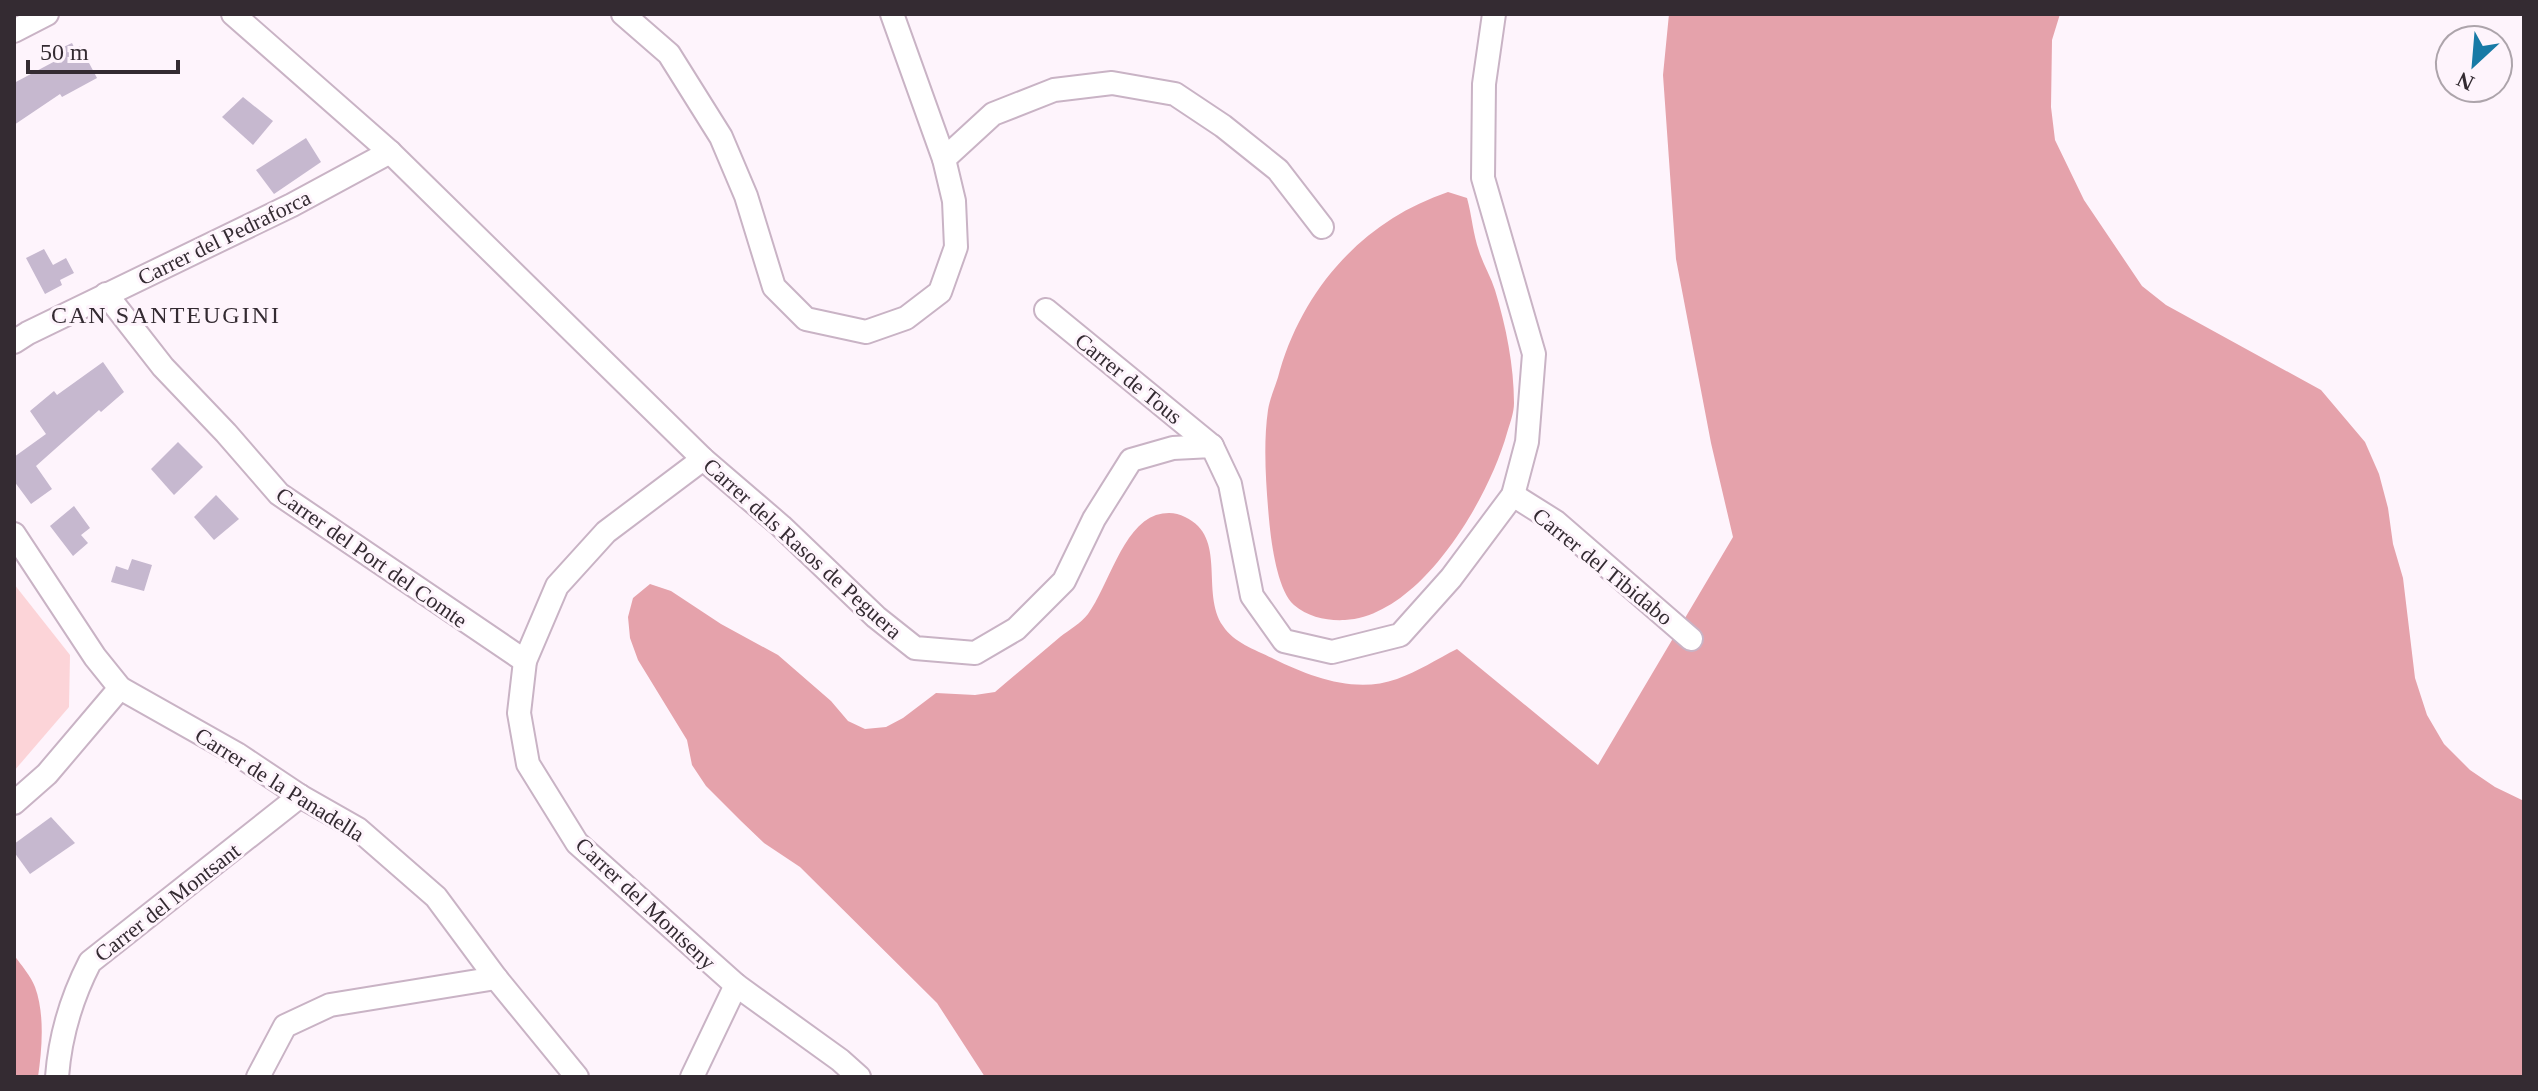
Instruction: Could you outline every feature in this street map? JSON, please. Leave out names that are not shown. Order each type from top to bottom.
[{"type":"street","points":[[14,31],[47,14]]},
{"type":"street","name":"Carrer dels Rasos de Peguera","points":[[233,14],[390,152],[703,459],[781,526],[876,617],[915,648],[975,653],[1016,629],[1064,581],[1094,519],[1131,460],[1173,448],[1212,446]]},
{"type":"street","points":[[623,14],[669,54],[721,137],[746,196],[774,287],[806,319],[866,332],[906,318],[940,292],[956,247],[954,201],[944,159],[892,14]]},
{"type":"street","points":[[1212,446],[1230,484],[1252,596],[1284,641],[1332,652],[1400,635],[1451,578],[1513,495],[1527,442],[1534,354],[1483,178],[1484,84],[1494,14]]},
{"type":"street","points":[[944,159],[993,114],[1054,90],[1112,83],[1175,94],[1223,126],[1278,170],[1322,227]]},
{"type":"street","name":"Carrer del Pedraforca","points":[[14,342],[292,205],[390,152]]},
{"type":"street","name":"Carrer del Port del Comte","points":[[106,294],[163,367],[279,494],[525,661]]},
{"type":"street","name":"Carrer de Tous","points":[[1046,310],[1212,446]]},
{"type":"street","name":"Carrer del Montseny","points":[[703,459],[606,532],[557,586],[525,661],[519,713],[528,764],[577,843],[736,985],[779,1014],[859,1077]]},
{"type":"street","name":"Carrer del Tibidabo","points":[[1513,495],[1556,522],[1691,639]]},
{"type":"street","name":"Carrer de la Panadella","points":[[14,534],[95,657],[120,688],[237,754],[300,796],[358,829],[436,897],[496,978],[577,1077]]},
{"type":"street","points":[[14,803],[47,774],[120,688]]},
{"type":"street","name":"Carrer del Montsant","points":[[57,1077],[58,1058],[73,997],[90,962],[300,796]]},
{"type":"street","points":[[258,1077],[285,1026],[330,1005],[496,978]]},
{"type":"street","points":[[692,1077],[736,985]]},
{"type":"shaded area","points":[[1669,14],[2060,14],[2052,40],[2051,107],[2055,140],[2084,200],[2142,286],[2166,305],[2321,390],[2365,442],[2379,474],[2388,508],[2393,544],[2403,578],[2415,678],[2427,715],[2444,744],[2470,770],[2524,801],[2524,1077],[985,1077],[937,1003],[800,867],[764,843],[706,786],[692,765],[687,740],[638,660],[630,638],[628,617],[633,598],[650,584],[671,591],[721,624],[778,655],[831,701],[848,721],[865,729],[886,727],[936,693],[975,695],[995,692],[1085,617],[1134,532],[1156,515],[1167,513],[1185,517],[1198,526],[1206,538],[1217,612],[1228,632],[1246,646],[1318,677],[1365,685],[1404,676],[1457,649],[1598,765],[1733,537],[1711,443],[1676,259],[1663,75]]},
{"type":"shaded area","points":[[1448,192],[1467,198],[1477,245],[1499,304],[1513,375],[1511,422],[1498,460],[1468,520],[1425,576],[1400,598],[1373,613],[1331,620],[1305,613],[1288,598],[1276,565],[1266,465],[1266,423],[1270,400],[1291,339],[1305,311],[1342,260],[1390,220]]},
{"type":"shaded area","points":[[14,584],[70,655],[69,707],[14,771]]},
{"type":"shaded area","points":[[14,955],[31,979],[38,997],[42,1032],[38,1077],[14,1077]]},
{"type":"building","points":[[72,43],[75,49],[80,46],[97,78],[62,97],[60,94],[14,125],[14,83],[59,59],[55,51]]},
{"type":"building","points":[[243,97],[273,121],[253,145],[222,117]]},
{"type":"building","points":[[306,138],[321,162],[274,194],[256,170]]},
{"type":"building","points":[[44,249],[53,265],[66,258],[74,273],[60,280],[62,285],[45,294],[26,258]]},
{"type":"building","points":[[103,362],[124,392],[36,466],[52,489],[31,504],[14,481],[14,457],[46,434],[30,411],[54,391],[57,395]]},
{"type":"building","points":[[178,442],[203,467],[174,495],[151,469]]},
{"type":"building","points":[[216,495],[239,519],[214,540],[194,517]]},
{"type":"building","points":[[74,506],[90,528],[81,535],[88,543],[73,556],[50,526]]},
{"type":"building","points":[[132,559],[152,565],[144,591],[111,582],[116,566],[128,570]]},
{"type":"building","points":[[51,817],[75,843],[30,874],[14,852],[14,844]]},
{"type":"district","name":"CAN SANTEUGINI","points":[[166,315]]}]
